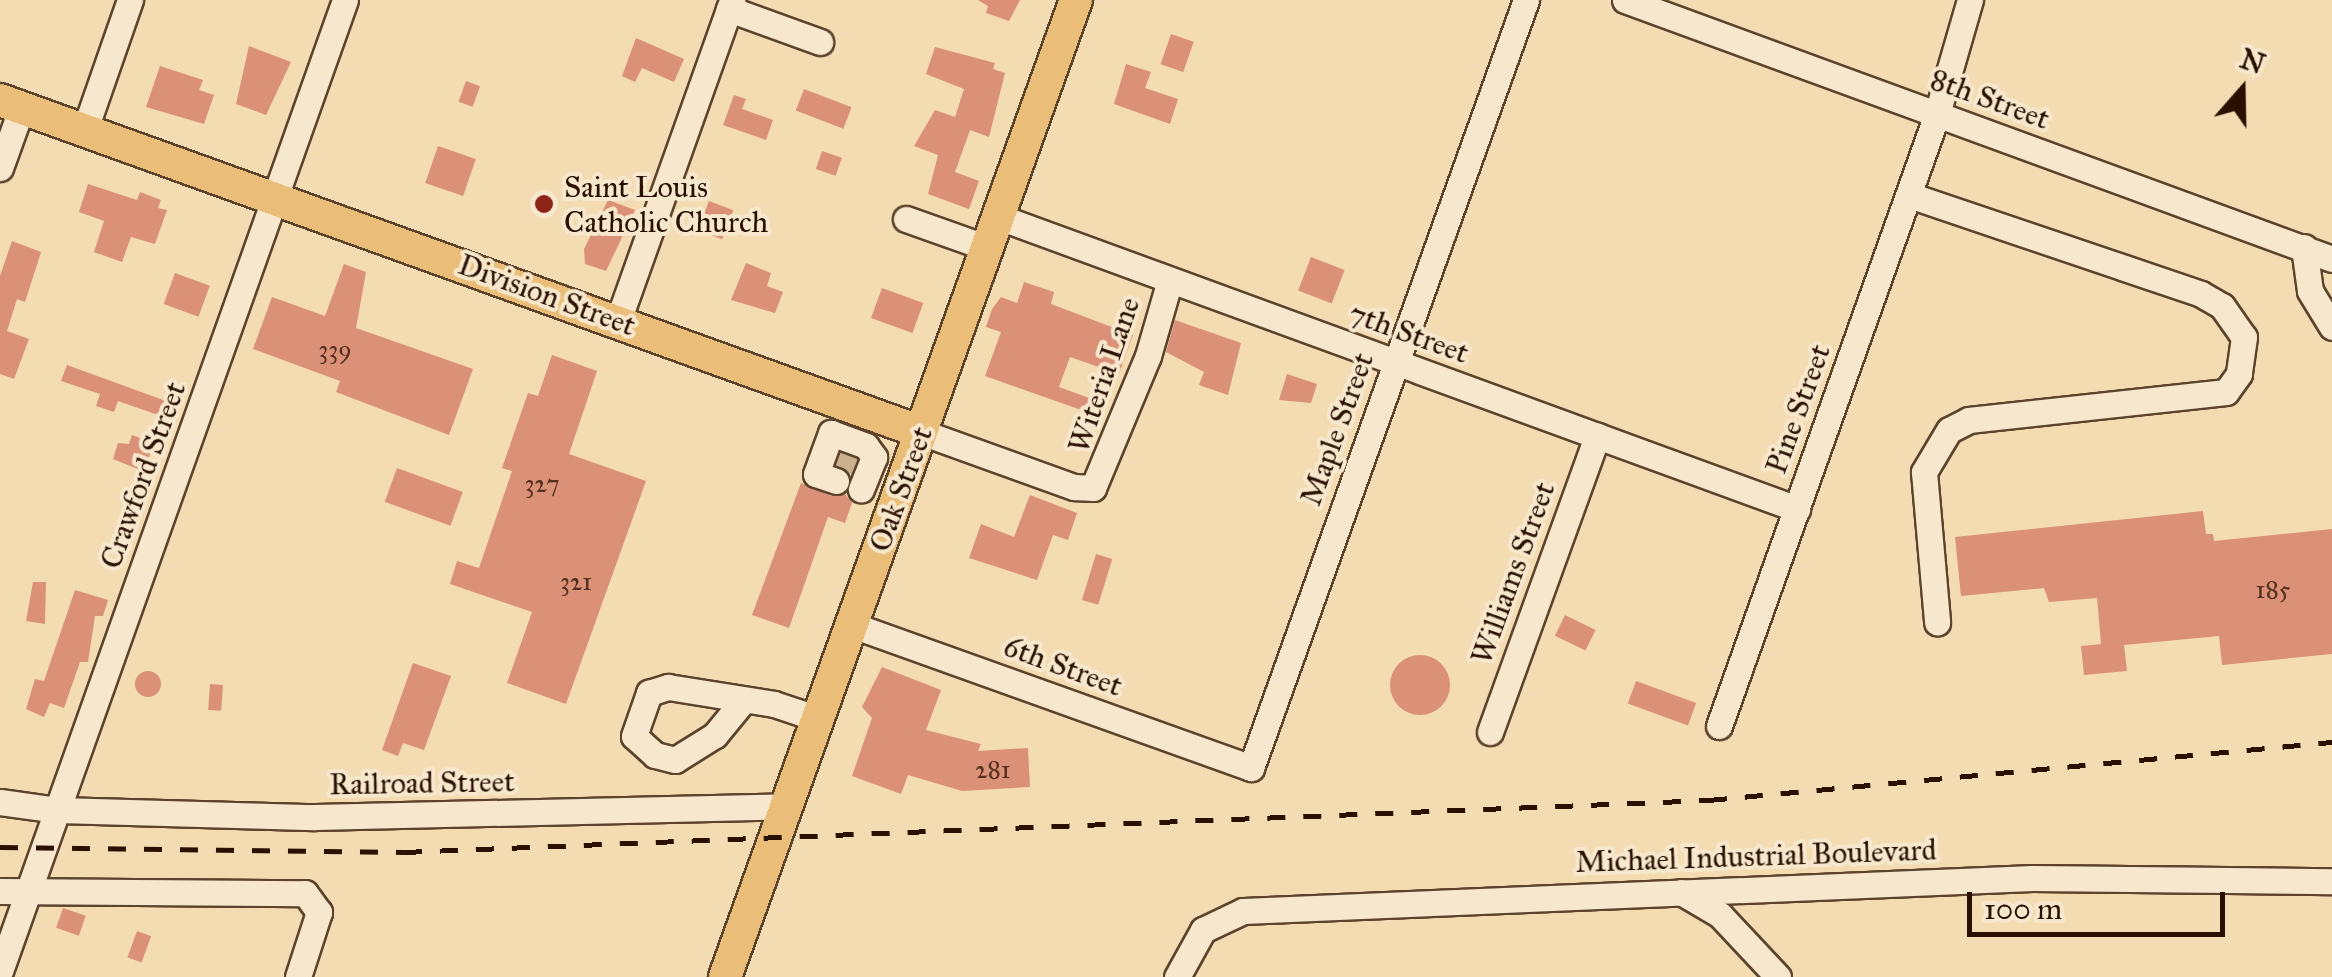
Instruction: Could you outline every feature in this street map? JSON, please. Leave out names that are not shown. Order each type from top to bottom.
[{"type":"main road","name":"Oak Street","points":[[725,977],[1076,0]]},
{"type":"main road","name":"Division Street","points":[[11,103],[618,321],[847,450],[920,432]]},
{"type":"street","points":[[84,129],[130,0]]},
{"type":"street","name":"Crawford Street","points":[[0,971],[345,0]]},
{"type":"street","name":"Maple Street","points":[[1251,768],[1526,0]]},
{"type":"street","name":"8th Street","points":[[1625,0],[2332,259]]},
{"type":"street","name":"Pine Street","points":[[1720,726],[1937,114],[1970,0]]},
{"type":"street","points":[[618,321],[730,4],[820,42]]},
{"type":"street","points":[[0,168],[11,103]]},
{"type":"street","points":[[1908,195],[2202,294],[2222,306],[2244,337],[2245,357],[2226,392],[1969,420],[1949,430],[1924,472],[1938,622]]},
{"type":"street","name":"7th Street","points":[[999,217],[1796,509]]},
{"type":"street","points":[[906,218],[988,248]]},
{"type":"street","points":[[2304,247],[2310,291],[2332,326]]},
{"type":"street","name":"Witeria Lane","points":[[1093,488],[1148,356],[1170,280]]},
{"type":"street","name":"Division Street","points":[[920,432],[1074,488],[1093,488]]},
{"type":"street","name":"Williams Street","points":[[1490,732],[1597,436]]},
{"type":"street","points":[[847,450],[861,490],[895,504]]},
{"type":"street","points":[[847,450],[874,456],[861,490]]},
{"type":"street","name":"6th Street","points":[[852,625],[1251,768]]},
{"type":"street","points":[[742,702],[819,719]]},
{"type":"street","name":"Railroad Street","points":[[0,802],[58,810],[391,818],[788,806]]},
{"type":"street","name":"Michael Industrial Boulevard","points":[[1177,977],[1193,942],[1211,922],[1242,911],[2032,878],[2332,881]]},
{"type":"street","points":[[1676,890],[1720,914],[1778,977]]},
{"type":"street","points":[[0,891],[288,891],[313,896],[318,904],[298,977]]},
{"type":"building","points":[[978,0],[1020,0],[1009,21],[986,13],[988,6]]},
{"type":"building","points":[[1171,34],[1194,42],[1183,72],[1161,64]]},
{"type":"building","points":[[636,38],[684,59],[674,82],[642,68],[635,82],[622,76]]},
{"type":"building","points":[[249,46],[291,62],[266,115],[236,104]]},
{"type":"building","points":[[935,47],[995,63],[993,69],[1005,73],[989,137],[970,130],[955,172],[979,181],[969,209],[928,194],[938,155],[914,146],[935,110],[955,117],[964,89],[926,74]]},
{"type":"building","points":[[1126,64],[1151,72],[1145,88],[1178,99],[1170,124],[1114,104]]},
{"type":"building","points":[[160,66],[203,80],[199,90],[214,95],[204,124],[146,107]]},
{"type":"building","points":[[466,81],[480,86],[473,107],[458,102]]},
{"type":"building","points":[[804,89],[852,107],[843,129],[796,110]]},
{"type":"building","points":[[734,95],[746,99],[742,109],[773,120],[766,140],[723,125]]},
{"type":"building","points":[[438,146],[476,159],[463,196],[425,183]]},
{"type":"building","points":[[822,151],[842,158],[836,176],[816,169]]},
{"type":"building","points":[[88,184],[137,200],[140,192],[161,200],[158,208],[167,210],[155,244],[131,237],[122,262],[94,252],[104,221],[79,212]]},
{"type":"building","points":[[608,200],[635,210],[606,271],[585,264],[584,249]]},
{"type":"building","points":[[709,201],[733,210],[722,239],[698,230]]},
{"type":"building","points":[[12,241],[41,252],[25,302],[17,299],[7,331],[29,339],[14,379],[0,374],[0,276]]},
{"type":"building","points":[[1311,257],[1345,270],[1332,304],[1298,291]]},
{"type":"building","points":[[746,263],[771,273],[767,286],[783,292],[775,313],[731,300]]},
{"type":"building","points":[[344,264],[366,272],[356,328],[473,369],[449,435],[336,392],[340,381],[253,349],[272,297],[325,316]]},
{"type":"building","points":[[175,273],[210,286],[198,317],[164,304]]},
{"type":"building","points":[[1024,282],[1054,292],[1051,304],[1133,335],[1119,374],[1070,357],[1059,387],[1092,399],[1087,412],[985,376],[1001,332],[986,327],[992,309],[1001,297],[1017,303]]},
{"type":"building","points":[[882,288],[923,303],[912,333],[871,318]]},
{"type":"building","points":[[1175,320],[1241,343],[1228,395],[1199,385],[1204,372],[1166,352]]},
{"type":"building","points":[[552,355],[597,371],[569,454],[646,481],[566,704],[507,683],[532,612],[450,584],[457,561],[479,568],[512,471],[502,468],[528,393],[538,396]]},
{"type":"building","points":[[67,365],[166,401],[161,416],[118,401],[114,412],[96,406],[100,394],[61,381]]},
{"type":"building","points":[[1287,374],[1317,384],[1311,403],[1279,400]]},
{"type":"building","points":[[132,435],[153,443],[145,472],[113,459],[118,443],[129,444]]},
{"type":"building","points":[[397,468],[463,492],[450,526],[385,502]]},
{"type":"building","points":[[801,483],[831,496],[845,494],[852,503],[845,523],[828,517],[789,628],[752,615]]},
{"type":"building","points":[[1030,495],[1077,513],[1068,540],[1053,535],[1037,580],[969,558],[981,524],[1014,537]]},
{"type":"building","points":[[2203,511],[2206,534],[2213,534],[2214,541],[2332,529],[2332,654],[2222,665],[2219,636],[2124,645],[2127,671],[2084,675],[2081,646],[2101,644],[2097,598],[2049,602],[2044,588],[1961,596],[1955,537]]},
{"type":"building","points":[[1096,554],[1112,559],[1098,605],[1082,600]]},
{"type":"building","points":[[33,582],[46,582],[45,624],[26,621]]},
{"type":"building","points":[[75,590],[108,600],[103,616],[95,616],[88,662],[80,662],[64,708],[50,703],[44,717],[26,709],[35,679],[44,681]]},
{"type":"building","points":[[1565,615],[1596,630],[1585,651],[1555,636]]},
{"type":"building","points":[[1420,655],[1441,664],[1450,685],[1441,706],[1420,715],[1399,706],[1390,685],[1399,664]]},
{"type":"building","points":[[413,663],[451,676],[424,750],[403,743],[398,756],[382,750]]},
{"type":"building","points":[[882,667],[941,690],[926,730],[981,744],[978,751],[1028,748],[1030,787],[962,791],[908,775],[901,794],[852,776],[872,718],[862,707]]},
{"type":"building","points":[[148,671],[157,675],[161,684],[157,693],[148,697],[139,693],[135,684],[139,675]]},
{"type":"building","points":[[1636,681],[1696,703],[1688,725],[1628,704]]},
{"type":"building","points":[[210,684],[223,685],[221,711],[208,710]]},
{"type":"building","points":[[63,908],[86,916],[79,936],[56,928]]},
{"type":"building","points":[[137,931],[151,936],[142,962],[127,957]]},
{"type":"tunnel","points":[[840,469],[847,451]]},
{"type":"railway","points":[[0,847],[404,852],[1709,800],[2332,742]]},
{"type":"place","name":"Saint Louis Catholic Church","points":[[544,204]]}]
